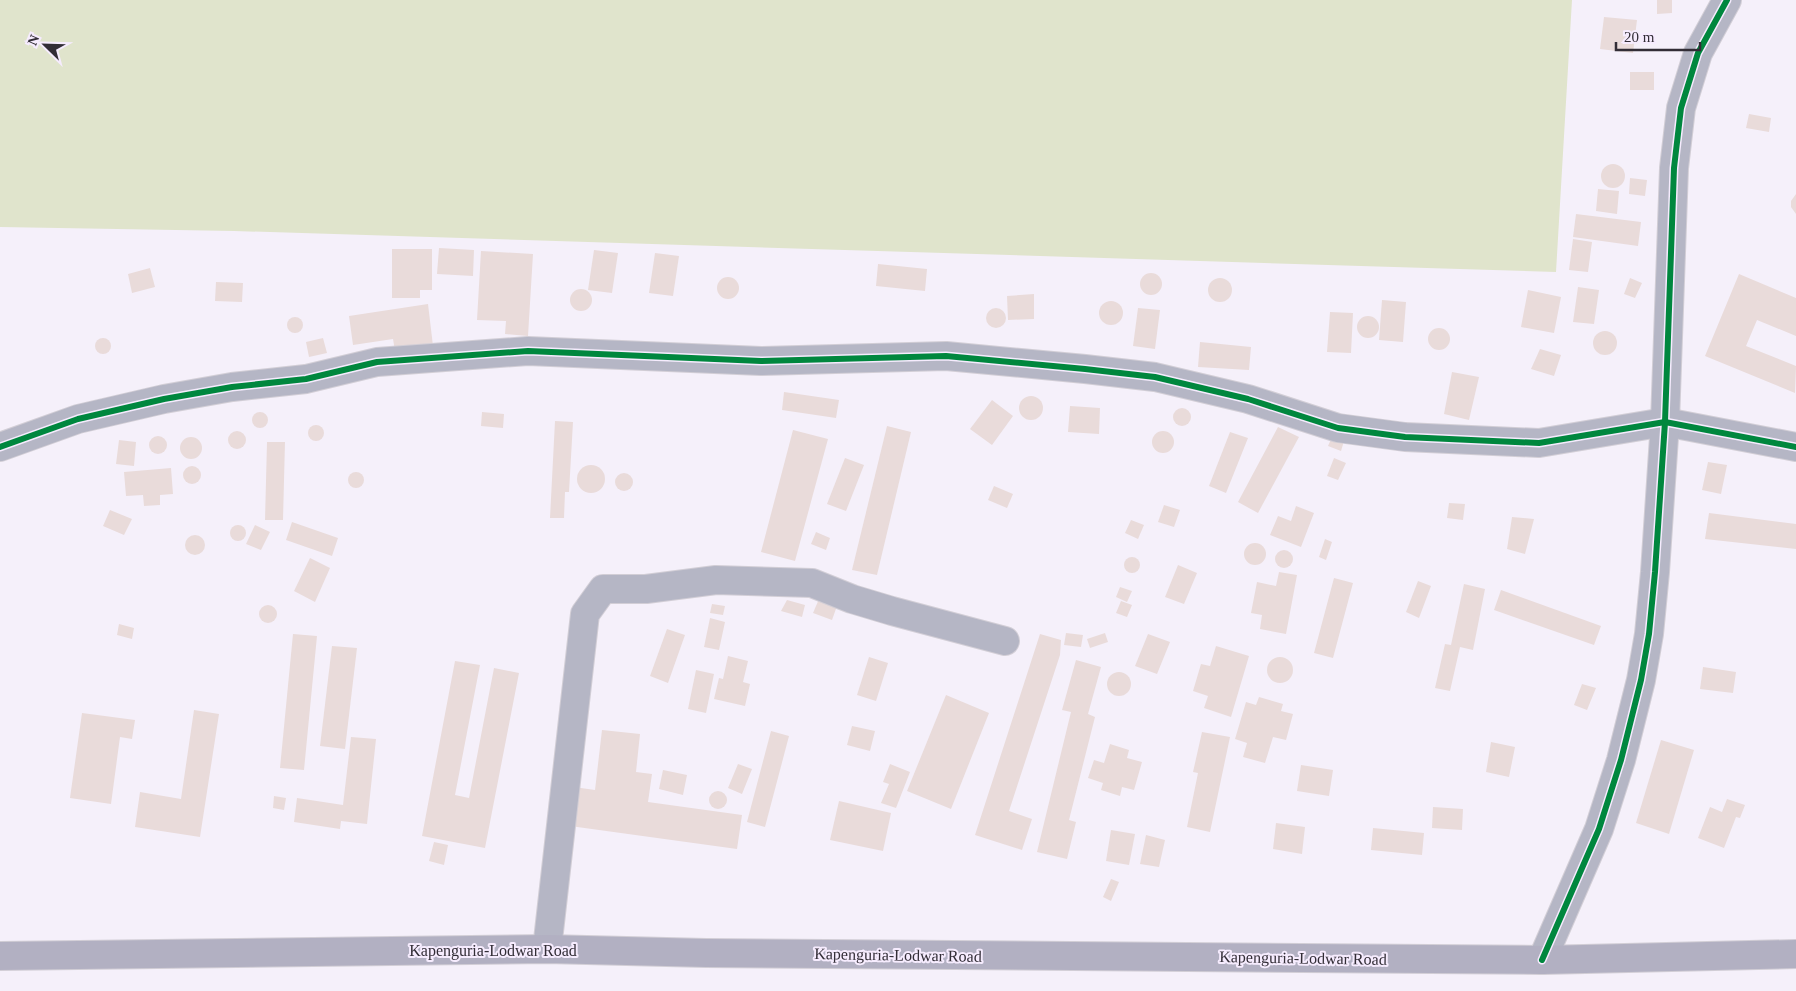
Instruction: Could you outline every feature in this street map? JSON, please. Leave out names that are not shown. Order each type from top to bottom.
[{"type":"highway","name":"Kapenguria-Lodwar Road","points":[[0,956],[547,949],[736,953],[1542,960],[1796,954]]},
{"type":"street","points":[[1542,960],[1599,829],[1621,760],[1641,680],[1649,634],[1655,572],[1665,422],[1674,168],[1681,108],[1698,53],[1727,0]]},
{"type":"street","points":[[0,447],[78,418],[174,397],[232,387],[306,379],[377,362],[528,351],[761,361],[946,356],[1155,377],[1248,399],[1338,428],[1405,437],[1539,443],[1665,422],[1796,447]]},
{"type":"street","points":[[547,949],[585,614],[603,589],[646,589],[716,580],[812,583],[892,612],[1005,641]]},
{"type":"green space","points":[[0,0],[1572,0],[1556,272],[234,231],[0,227]]},
{"type":"building","points":[[1657,0],[1672,0],[1672,13],[1657,14]]},
{"type":"building","points":[[1604,17],[1637,20],[1633,53],[1600,49]]},
{"type":"building","points":[[1630,72],[1654,72],[1654,90],[1630,90]]},
{"type":"building","points":[[1749,114],[1771,118],[1769,132],[1746,128]]},
{"type":"building","points":[[1613,164],[1622,167],[1625,176],[1622,185],[1613,188],[1604,185],[1601,176],[1604,167]]},
{"type":"building","points":[[1630,178],[1647,180],[1645,196],[1629,194]]},
{"type":"building","points":[[1598,189],[1619,191],[1617,214],[1596,211]]},
{"type":"building","points":[[1796,194],[1796,214],[1791,207],[1791,201]]},
{"type":"building","points":[[1576,214],[1641,222],[1638,246],[1573,237]]},
{"type":"building","points":[[1573,239],[1592,242],[1588,272],[1569,270]]},
{"type":"building","points":[[439,248],[474,250],[473,276],[437,274]]},
{"type":"building","points":[[392,249],[432,249],[432,290],[420,290],[420,298],[392,298]]},
{"type":"building","points":[[594,250],[618,253],[612,293],[588,290]]},
{"type":"building","points":[[481,251],[533,254],[528,336],[505,334],[506,321],[477,320]]},
{"type":"building","points":[[655,253],[679,256],[673,296],[649,293]]},
{"type":"building","points":[[878,264],[927,269],[925,291],[876,286]]},
{"type":"building","points":[[150,268],[155,287],[132,293],[128,274]]},
{"type":"building","points":[[1151,273],[1159,276],[1162,284],[1159,292],[1151,295],[1143,292],[1140,284],[1143,276]]},
{"type":"building","points":[[1739,274],[1796,298],[1796,336],[1757,320],[1746,346],[1796,366],[1795,393],[1705,356]]},
{"type":"building","points":[[724,277],[732,277],[739,284],[739,292],[732,299],[724,299],[717,292],[717,284]]},
{"type":"building","points":[[1220,278],[1229,281],[1232,290],[1229,299],[1220,302],[1211,299],[1208,290],[1211,281]]},
{"type":"building","points":[[1630,278],[1642,283],[1635,298],[1624,294]]},
{"type":"building","points":[[216,282],[243,283],[242,302],[215,301]]},
{"type":"building","points":[[1578,287],[1599,290],[1594,324],[1573,322]]},
{"type":"building","points":[[577,289],[585,289],[592,296],[592,304],[585,311],[577,311],[570,304],[570,296]]},
{"type":"building","points":[[1528,290],[1561,297],[1554,333],[1521,327]]},
{"type":"building","points":[[1034,294],[1034,319],[1008,320],[1007,296]]},
{"type":"building","points":[[1382,300],[1406,302],[1403,342],[1379,340]]},
{"type":"building","points":[[1111,301],[1119,305],[1123,313],[1119,321],[1111,325],[1103,321],[1099,313],[1103,305]]},
{"type":"building","points":[[428,304],[433,346],[395,351],[393,339],[353,345],[349,316]]},
{"type":"building","points":[[996,308],[1003,311],[1006,318],[1003,325],[996,328],[989,325],[986,318],[989,311]]},
{"type":"building","points":[[1138,308],[1160,310],[1155,349],[1133,346]]},
{"type":"building","points":[[1330,312],[1353,313],[1351,353],[1327,352]]},
{"type":"building","points":[[1368,316],[1376,319],[1379,327],[1376,335],[1368,338],[1360,335],[1357,327],[1360,319]]},
{"type":"building","points":[[292,317],[298,317],[303,322],[301,331],[292,333],[287,328],[287,322]]},
{"type":"building","points":[[1439,328],[1447,331],[1450,339],[1447,347],[1439,350],[1431,347],[1428,339],[1431,331]]},
{"type":"building","points":[[1605,331],[1613,335],[1617,343],[1613,351],[1605,355],[1597,351],[1593,343],[1597,335]]},
{"type":"building","points":[[100,338],[106,338],[111,343],[109,352],[100,354],[95,349],[95,343]]},
{"type":"building","points":[[323,338],[327,353],[309,357],[306,342]]},
{"type":"building","points":[[1200,342],[1251,347],[1249,370],[1198,367]]},
{"type":"building","points":[[1540,349],[1561,355],[1554,376],[1531,369]]},
{"type":"building","points":[[1452,372],[1479,377],[1469,420],[1444,414]]},
{"type":"building","points":[[784,392],[839,400],[836,418],[782,410]]},
{"type":"building","points":[[1031,396],[1039,400],[1043,408],[1039,416],[1031,420],[1023,416],[1019,408],[1023,400]]},
{"type":"building","points":[[992,400],[1013,416],[992,445],[970,429]]},
{"type":"building","points":[[1070,406],[1100,408],[1099,434],[1068,432]]},
{"type":"building","points":[[1178,408],[1186,408],[1191,413],[1189,424],[1178,426],[1173,421],[1173,413]]},
{"type":"building","points":[[257,412],[263,412],[268,417],[266,426],[257,428],[252,423],[252,417]]},
{"type":"building","points":[[482,412],[504,414],[503,428],[481,426]]},
{"type":"building","points":[[555,421],[573,422],[569,492],[565,492],[564,518],[550,518]]},
{"type":"building","points":[[316,425],[324,433],[316,441],[308,433]]},
{"type":"building","points":[[887,426],[911,432],[877,575],[852,570]]},
{"type":"building","points":[[1278,427],[1299,437],[1258,513],[1238,502]]},
{"type":"building","points":[[793,430],[828,439],[795,561],[761,552]]},
{"type":"building","points":[[233,431],[241,431],[246,436],[244,447],[233,449],[228,444],[228,436]]},
{"type":"building","points":[[1159,431],[1167,431],[1174,438],[1174,446],[1167,453],[1159,453],[1152,446],[1152,438]]},
{"type":"building","points":[[1230,432],[1248,438],[1226,493],[1209,486]]},
{"type":"building","points":[[158,436],[164,439],[167,445],[164,451],[158,454],[152,451],[149,445],[152,439]]},
{"type":"building","points":[[191,437],[199,440],[202,448],[199,456],[191,459],[183,456],[180,448],[183,440]]},
{"type":"building","points":[[1332,437],[1344,441],[1341,451],[1328,446]]},
{"type":"building","points":[[119,440],[136,442],[134,466],[116,464]]},
{"type":"building","points":[[267,442],[285,442],[283,520],[265,520]]},
{"type":"building","points":[[845,458],[864,465],[846,511],[827,504]]},
{"type":"building","points":[[1334,458],[1346,463],[1338,480],[1327,476]]},
{"type":"building","points":[[1708,462],[1727,465],[1721,494],[1702,490]]},
{"type":"building","points":[[591,465],[601,469],[605,479],[601,489],[591,493],[581,489],[577,479],[581,469]]},
{"type":"building","points":[[192,466],[198,469],[201,475],[198,481],[192,484],[186,481],[183,475],[186,469]]},
{"type":"building","points":[[171,468],[173,494],[160,495],[160,505],[144,506],[143,495],[126,496],[124,472]]},
{"type":"building","points":[[356,472],[362,474],[364,480],[362,486],[356,488],[350,486],[348,480],[350,474]]},
{"type":"building","points":[[624,473],[631,475],[633,482],[631,489],[624,491],[617,489],[615,482],[617,475]]},
{"type":"building","points":[[994,486],[1013,494],[1007,508],[988,500]]},
{"type":"building","points":[[1449,503],[1465,504],[1463,520],[1447,518]]},
{"type":"building","points":[[1164,505],[1180,510],[1174,527],[1158,522]]},
{"type":"building","points":[[1296,506],[1314,513],[1301,547],[1270,535],[1278,516],[1291,521]]},
{"type":"building","points":[[110,510],[132,519],[124,535],[103,526]]},
{"type":"building","points":[[1709,513],[1796,524],[1796,549],[1705,539]]},
{"type":"building","points":[[1512,517],[1534,519],[1525,554],[1507,549]]},
{"type":"building","points":[[1131,520],[1144,525],[1138,539],[1125,533]]},
{"type":"building","points":[[292,522],[338,538],[332,556],[286,540]]},
{"type":"building","points":[[235,525],[241,525],[246,530],[244,539],[235,541],[230,536],[230,530]]},
{"type":"building","points":[[255,525],[270,532],[261,550],[246,544]]},
{"type":"building","points":[[816,532],[830,538],[826,550],[811,544]]},
{"type":"building","points":[[195,535],[202,538],[205,545],[202,552],[195,555],[188,552],[185,545],[188,538]]},
{"type":"building","points":[[1325,539],[1332,542],[1326,560],[1319,557]]},
{"type":"building","points":[[1255,543],[1263,546],[1266,554],[1263,562],[1255,565],[1247,562],[1244,554],[1247,546]]},
{"type":"building","points":[[1284,550],[1290,553],[1293,559],[1290,565],[1284,568],[1278,565],[1275,559],[1278,553]]},
{"type":"building","points":[[1129,557],[1135,557],[1140,562],[1138,571],[1129,573],[1124,568],[1124,562]]},
{"type":"building","points":[[310,558],[330,568],[315,602],[294,591]]},
{"type":"building","points":[[1178,565],[1197,573],[1184,604],[1165,597]]},
{"type":"building","points":[[1279,572],[1297,575],[1286,634],[1260,629],[1262,615],[1251,613],[1257,582],[1276,586]]},
{"type":"building","points":[[1334,578],[1353,583],[1333,658],[1314,653]]},
{"type":"building","points":[[1418,581],[1431,586],[1419,618],[1406,612]]},
{"type":"building","points":[[1464,584],[1485,589],[1473,650],[1460,647],[1450,691],[1435,688],[1445,644],[1451,645]]},
{"type":"building","points":[[1120,587],[1132,591],[1127,602],[1116,597]]},
{"type":"building","points":[[1501,590],[1601,626],[1594,645],[1494,610]]},
{"type":"building","points":[[819,599],[837,606],[832,620],[813,613]]},
{"type":"building","points":[[787,600],[805,605],[802,617],[781,611]]},
{"type":"building","points":[[1121,601],[1132,605],[1127,617],[1116,613]]},
{"type":"building","points":[[712,604],[725,606],[723,615],[710,613]]},
{"type":"building","points":[[268,605],[274,608],[277,614],[274,620],[268,623],[262,620],[259,614],[262,608]]},
{"type":"building","points":[[710,618],[725,622],[719,650],[704,647]]},
{"type":"building","points":[[119,624],[134,628],[132,639],[117,635]]},
{"type":"building","points":[[667,629],[685,635],[668,683],[650,676]]},
{"type":"building","points":[[1066,633],[1083,635],[1081,647],[1064,645]]},
{"type":"building","points":[[1105,633],[1108,642],[1090,648],[1087,639]]},
{"type":"building","points":[[293,634],[317,636],[304,770],[280,768]]},
{"type":"building","points":[[1040,634],[1061,640],[1060,655],[1009,811],[1032,819],[1022,850],[975,835]]},
{"type":"building","points":[[1148,634],[1170,642],[1157,674],[1135,666]]},
{"type":"building","points":[[332,646],[357,648],[345,749],[320,746]]},
{"type":"building","points":[[1216,646],[1249,656],[1231,717],[1204,708],[1208,696],[1193,691],[1201,664],[1210,666]]},
{"type":"building","points":[[728,656],[748,661],[743,682],[750,684],[745,706],[714,699],[719,678],[723,679]]},
{"type":"building","points":[[869,657],[888,663],[876,701],[857,695]]},
{"type":"building","points":[[1280,657],[1289,661],[1293,670],[1289,679],[1280,683],[1271,679],[1267,670],[1271,661]]},
{"type":"building","points":[[1076,660],[1101,667],[1088,714],[1095,717],[1069,820],[1076,822],[1067,859],[1037,852],[1071,712],[1062,710]]},
{"type":"building","points":[[455,661],[480,665],[455,795],[469,798],[494,668],[519,673],[485,848],[422,836]]},
{"type":"building","points":[[1703,667],[1736,672],[1733,693],[1700,689]]},
{"type":"building","points":[[696,670],[714,674],[706,713],[688,709]]},
{"type":"building","points":[[1119,672],[1124,673],[1130,679],[1130,689],[1124,695],[1119,696],[1114,695],[1108,689],[1107,684],[1108,679],[1114,673]]},
{"type":"building","points":[[1582,684],[1596,688],[1587,710],[1574,705]]},
{"type":"building","points":[[946,695],[989,713],[951,809],[907,791]]},
{"type":"building","points":[[1259,697],[1283,704],[1281,711],[1293,714],[1286,740],[1273,737],[1265,763],[1243,757],[1247,743],[1235,739],[1246,702],[1256,705]]},
{"type":"building","points":[[194,710],[219,714],[200,837],[135,827],[140,792],[181,799]]},
{"type":"building","points":[[82,713],[135,720],[132,739],[120,737],[111,804],[70,798]]},
{"type":"building","points":[[852,726],[875,731],[870,751],[847,745]]},
{"type":"building","points":[[602,730],[640,734],[636,772],[652,774],[648,802],[742,815],[737,849],[570,826],[574,787],[595,790]]},
{"type":"building","points":[[771,731],[789,736],[765,827],[747,822]]},
{"type":"building","points":[[1202,732],[1230,737],[1210,832],[1187,827],[1198,773],[1193,772]]},
{"type":"building","points":[[351,737],[376,739],[367,824],[341,821],[340,829],[294,822],[297,798],[343,805]]},
{"type":"building","points":[[1661,740],[1694,750],[1669,834],[1636,823]]},
{"type":"building","points":[[1491,742],[1515,747],[1509,777],[1486,772]]},
{"type":"building","points":[[1110,744],[1129,750],[1127,758],[1142,762],[1134,790],[1122,787],[1120,796],[1101,790],[1103,783],[1088,778],[1094,760],[1104,763]]},
{"type":"building","points":[[738,764],[752,769],[742,794],[728,788]]},
{"type":"building","points":[[890,764],[910,772],[896,808],[881,803],[889,784],[883,782]]},
{"type":"building","points":[[1301,765],[1333,770],[1329,796],[1297,791]]},
{"type":"building","points":[[663,770],[687,775],[683,795],[659,789]]},
{"type":"building","points":[[714,791],[722,791],[727,796],[725,807],[714,809],[709,804],[709,796]]},
{"type":"building","points":[[274,796],[286,798],[284,810],[273,808]]},
{"type":"building","points":[[1727,799],[1745,805],[1740,818],[1736,817],[1724,848],[1698,838],[1710,807],[1722,812]]},
{"type":"building","points":[[839,801],[891,813],[883,851],[830,840]]},
{"type":"building","points":[[1433,807],[1463,809],[1462,830],[1432,828]]},
{"type":"building","points":[[1276,823],[1305,827],[1302,854],[1273,849]]},
{"type":"building","points":[[1373,828],[1424,833],[1422,855],[1371,850]]},
{"type":"building","points":[[1111,830],[1135,834],[1129,865],[1106,861]]},
{"type":"building","points":[[1146,835],[1165,840],[1159,867],[1140,864]]},
{"type":"building","points":[[434,842],[448,845],[444,865],[429,861]]},
{"type":"building","points":[[1111,879],[1119,882],[1111,901],[1103,897]]},
{"type":"cycle path","points":[[1542,960],[1599,829],[1621,760],[1641,680],[1649,634],[1655,572],[1665,422],[1674,168],[1681,108],[1698,53],[1727,0]]},
{"type":"cycle path","points":[[0,447],[78,419],[164,399],[232,387],[306,379],[377,362],[528,351],[761,361],[946,356],[1155,377],[1248,399],[1338,428],[1405,437],[1539,443],[1665,422],[1796,447]]}]
